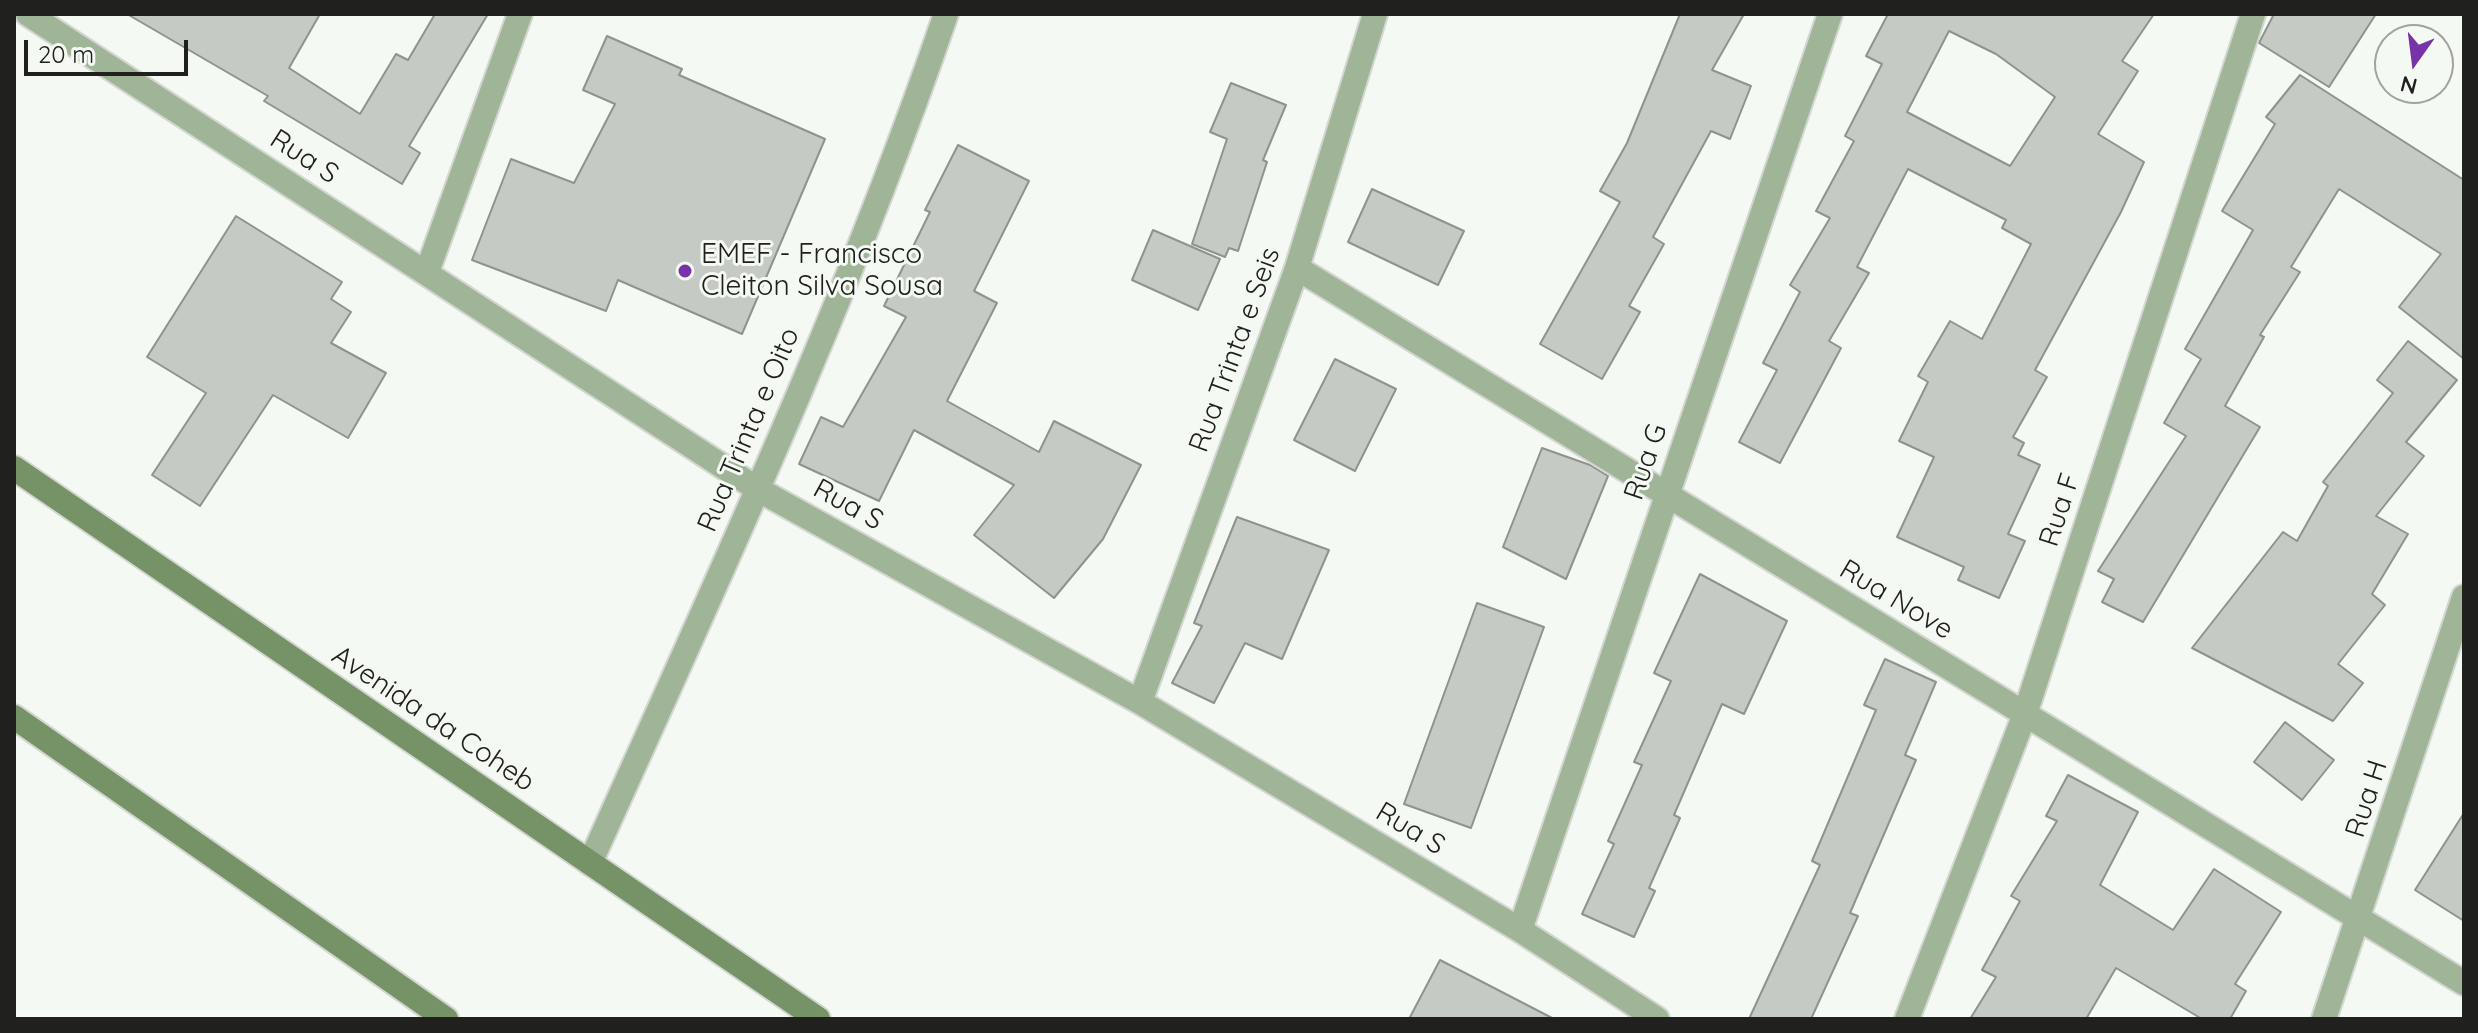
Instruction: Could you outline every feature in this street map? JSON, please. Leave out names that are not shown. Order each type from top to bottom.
[{"type":"main road","name":"Avenida da Coheb","points":[[14,468],[818,1019]]},
{"type":"main road","points":[[14,717],[446,1019]]},
{"type":"street","name":"Rua S","points":[[28,14],[759,490],[1140,702],[1520,930],[1657,1019]]},
{"type":"street","points":[[427,272],[520,14]]},
{"type":"street","name":"Rua Trinta e Oito","points":[[590,863],[759,490],[907,129],[946,14]]},
{"type":"street","name":"Rua Trinta e Seis","points":[[1140,702],[1297,268],[1375,14]]},
{"type":"street","name":"Rua G","points":[[1520,930],[1830,14]]},
{"type":"street","name":"Rua F","points":[[1907,1019],[2025,714],[2253,14]]},
{"type":"street","name":"Rua Nove","points":[[1297,268],[2464,983]]},
{"type":"street","name":"Rua H","points":[[2324,1019],[2360,919],[2464,597]]},
{"type":"building","points":[[127,14],[320,14],[289,68],[360,114],[396,54],[408,60],[435,14],[488,14],[409,146],[420,153],[402,184],[264,101],[268,96]]},
{"type":"building","points":[[1680,14],[1744,14],[1712,70],[1751,86],[1730,139],[1711,131],[1653,237],[1664,244],[1629,306],[1640,312],[1602,379],[1540,344],[1620,202],[1600,191],[1627,143]]},
{"type":"building","points":[[1888,14],[2154,14],[2122,61],[2138,71],[2098,134],[2144,162],[2121,212],[2035,370],[2047,377],[2013,437],[2024,443],[2018,455],[2040,465],[2008,534],[2025,541],[1999,598],[1958,580],[1964,567],[1897,537],[1934,457],[1899,441],[1928,382],[1918,376],[1950,321],[1982,339],[2031,244],[2002,228],[2006,220],[1908,169],[1857,267],[1869,273],[1829,341],[1841,348],[1780,463],[1739,442],[1777,370],[1763,363],[1800,292],[1790,285],[1830,218],[1816,211],[1854,141],[1845,136],[1882,64],[1866,56]],"holes":[[[1949,31],[1996,54],[2055,97],[2010,166],[1907,112]]]},
{"type":"building","points":[[2274,14],[2376,14],[2329,87],[2259,43]]},
{"type":"building","points":[[607,36],[682,69],[679,75],[825,139],[742,334],[618,280],[606,311],[472,260],[511,159],[574,183],[615,104],[583,90]]},
{"type":"building","points":[[2300,75],[2464,180],[2464,359],[2399,307],[2441,254],[2339,189],[2291,267],[2300,272],[2260,335],[2264,337],[2225,406],[2260,427],[2143,622],[2102,602],[2114,579],[2098,571],[2186,436],[2164,423],[2201,359],[2185,349],[2253,230],[2222,211],[2275,124],[2266,117]]},
{"type":"building","points":[[1231,83],[1286,105],[1263,160],[1267,162],[1238,251],[1229,248],[1225,257],[1192,244],[1227,139],[1210,132]]},
{"type":"building","points":[[958,145],[1029,181],[974,291],[997,303],[947,401],[1039,452],[1054,421],[1141,465],[1103,539],[1054,598],[974,535],[1014,485],[914,430],[879,501],[799,464],[821,417],[843,427],[906,317],[884,306],[930,212],[925,210]]},
{"type":"building","points":[[1372,189],[1464,231],[1438,285],[1348,242]]},
{"type":"building","points":[[236,216],[342,282],[331,299],[351,312],[331,343],[386,373],[348,438],[273,395],[200,506],[152,475],[206,393],[147,357]]},
{"type":"building","points":[[1153,230],[1220,259],[1198,310],[1132,280]]},
{"type":"building","points":[[2408,341],[2457,380],[2406,442],[2424,456],[2376,516],[2408,534],[2372,594],[2385,605],[2338,664],[2363,683],[2333,721],[2192,648],[2283,532],[2297,541],[2328,486],[2323,482],[2393,393],[2377,380]]},
{"type":"building","points":[[1335,359],[1396,389],[1355,471],[1294,440]]},
{"type":"building","points":[[1542,448],[1590,465],[1608,476],[1566,579],[1503,547]]},
{"type":"building","points":[[1237,517],[1329,550],[1282,659],[1245,643],[1214,703],[1172,683],[1202,626],[1194,623]]},
{"type":"building","points":[[1700,574],[1787,621],[1744,714],[1722,704],[1674,815],[1680,818],[1649,888],[1655,891],[1634,937],[1582,914],[1614,844],[1608,841],[1642,765],[1634,762],[1671,681],[1654,673]]},
{"type":"building","points":[[1477,603],[1544,627],[1471,828],[1404,804]]},
{"type":"building","points":[[1885,659],[1936,682],[1905,755],[1916,760],[1850,913],[1858,916],[1811,1019],[1749,1019],[1820,865],[1812,861],[1876,710],[1864,705]]},
{"type":"building","points":[[2285,722],[2334,760],[2302,800],[2254,762]]},
{"type":"building","points":[[2068,775],[2138,812],[2100,885],[2173,930],[2214,869],[2281,912],[2235,984],[2246,991],[2230,1019],[2202,1019],[2116,968],[2086,1019],[1970,1019],[1996,977],[1982,970],[2020,901],[2011,896],[2057,821],[2046,816]]},
{"type":"building","points":[[2464,813],[2464,921],[2415,890]]},
{"type":"building","points":[[1440,960],[1554,1019],[1409,1019]]},
{"type":"place","name":"EMEF - Francisco Cleiton Silva Sousa","points":[[685,271]]}]
